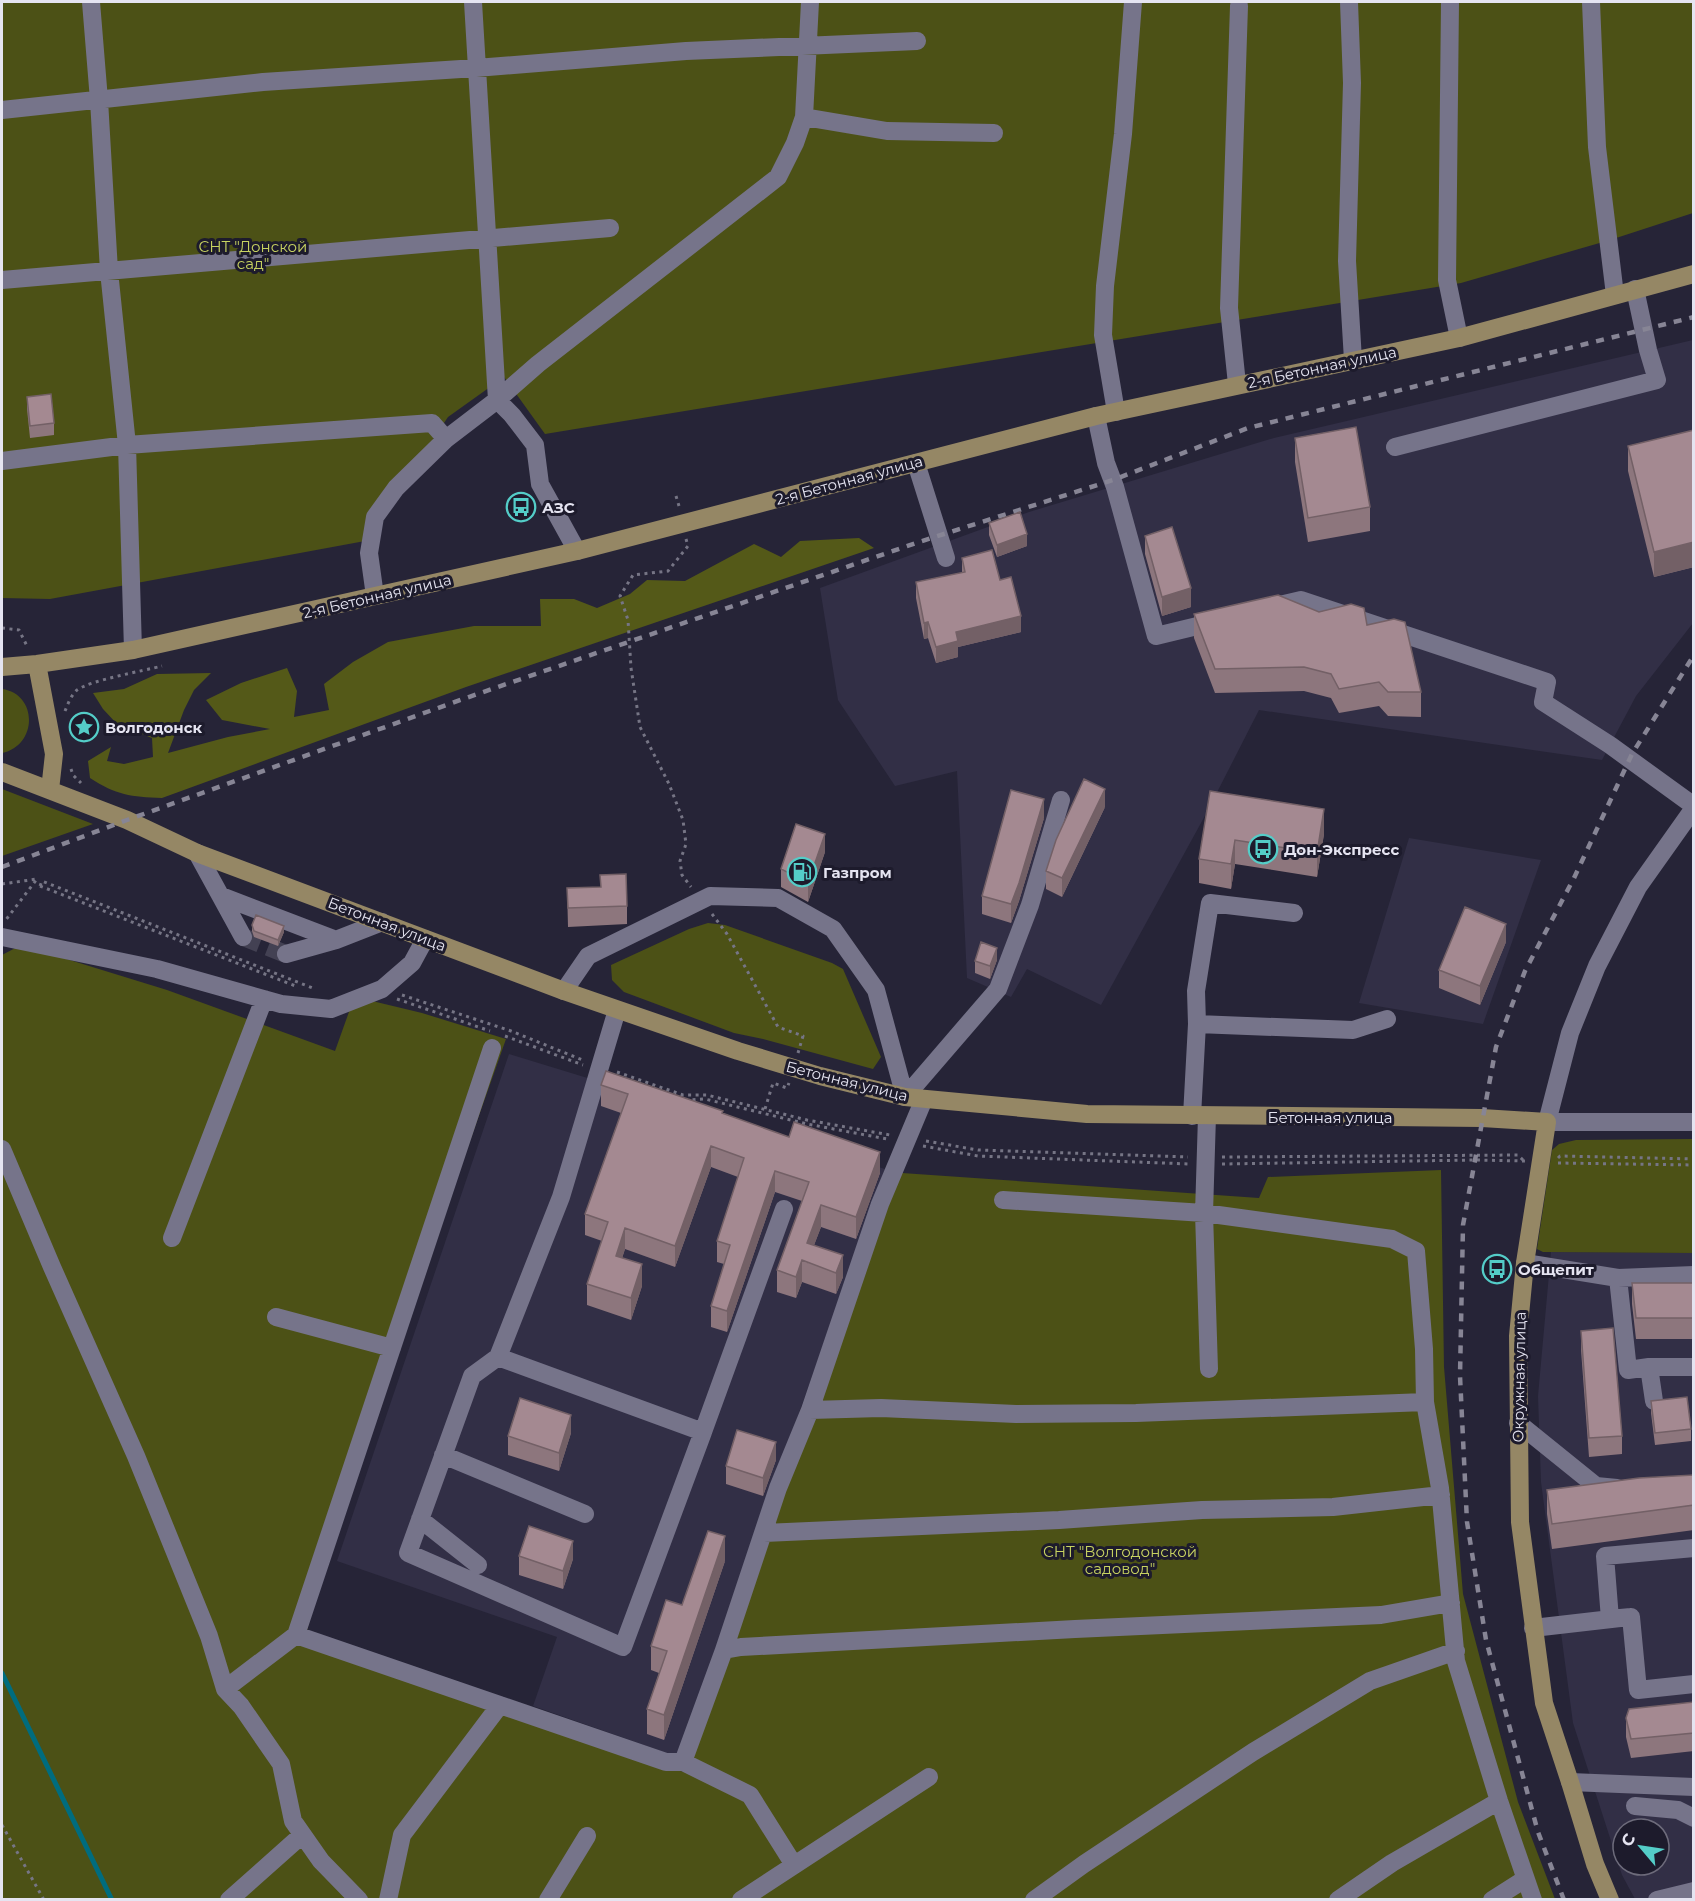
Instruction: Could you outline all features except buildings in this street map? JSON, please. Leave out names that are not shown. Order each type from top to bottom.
[{"type":"main road","name":"2-я Бетонная улица","points":[[2,667],[133,650],[577,551],[1096,416],[1459,338],[1694,274]]},
{"type":"main road","points":[[37,664],[54,754],[50,790]]},
{"type":"main road","name":"Бетонная улица","points":[[2,772],[127,819],[197,853],[564,991],[738,1051],[905,1097],[1087,1114],[1482,1118],[1547,1122]]},
{"type":"main road","name":"Окружная улица","points":[[1547,1122],[1525,1263],[1518,1336],[1520,1522],[1544,1703],[1595,1864],[1610,1899]]},
{"type":"street","points":[[91,2],[109,271],[127,445],[133,650]]},
{"type":"street","points":[[473,2],[497,400],[535,445],[540,484],[577,551]]},
{"type":"street","points":[[375,596],[369,553],[375,517],[396,488],[446,439],[497,400],[538,364],[778,177],[795,143],[804,117],[810,2]]},
{"type":"street","points":[[1116,412],[1103,335],[1105,286],[1123,134],[1133,2]]},
{"type":"street","points":[[1349,2],[1352,83],[1347,261],[1353,360]]},
{"type":"street","points":[[1450,2],[1447,280],[1459,338]]},
{"type":"street","points":[[1591,2],[1597,147],[1615,295]]},
{"type":"street","points":[[1237,384],[1229,309],[1239,6]]},
{"type":"street","points":[[2,110],[263,82],[686,51],[917,41]]},
{"type":"street","points":[[804,117],[887,131],[994,134]]},
{"type":"street","points":[[2,280],[610,228]]},
{"type":"street","points":[[1395,447],[1657,380],[1635,290]]},
{"type":"street","points":[[1096,416],[1106,463],[1115,487],[1156,636],[1234,617]]},
{"type":"street","points":[[2,461],[127,445],[432,423],[446,439]]},
{"type":"street","points":[[916,463],[946,558]]},
{"type":"street","points":[[1256,611],[1301,600],[1547,681],[1543,702],[1610,745],[1694,807]]},
{"type":"street","points":[[905,1097],[998,989],[1030,905],[1061,800]]},
{"type":"street","name":"Окружная улица","points":[[1547,1122],[1570,1033],[1597,966],[1638,887],[1694,807]]},
{"type":"street","points":[[197,853],[243,938]]},
{"type":"street","points":[[221,896],[336,940]]},
{"type":"street","points":[[564,991],[588,956],[710,896],[778,898],[833,929],[876,990],[905,1097]]},
{"type":"street","points":[[1209,1369],[1196,991],[1210,903],[1294,914]]},
{"type":"street","points":[[286,954],[336,940],[382,922]]},
{"type":"street","points":[[2,937],[157,969],[281,1004],[331,1010],[382,988],[412,963],[425,939]]},
{"type":"street","points":[[172,1238],[264,999]]},
{"type":"street","points":[[617,1010],[561,1197],[498,1357],[472,1376],[408,1553],[623,1647],[784,1209]]},
{"type":"street","points":[[1197,1024],[1353,1030],[1388,1019]]},
{"type":"street","points":[[225,1689],[296,1635],[492,1048]]},
{"type":"street","points":[[683,1762],[724,1650],[778,1488],[810,1410],[886,1189],[924,1099]]},
{"type":"street","name":"Бетонная улица","points":[[1547,1122],[1694,1122]]},
{"type":"street","points":[[2,1149],[140,1467],[209,1636],[225,1689],[242,1706],[281,1764],[293,1821],[321,1861],[359,1899]]},
{"type":"street","points":[[1003,1200],[1204,1213],[1392,1239],[1416,1251],[1424,1349],[1425,1402],[1441,1496],[1456,1661],[1499,1801],[1533,1899]]},
{"type":"street","points":[[1525,1263],[1618,1278],[1694,1275]]},
{"type":"street","points":[[1618,1278],[1628,1370],[1649,1367],[1694,1367]]},
{"type":"street","points":[[276,1317],[392,1348]]},
{"type":"street","points":[[498,1357],[703,1432]]},
{"type":"street","points":[[1649,1367],[1654,1401]]},
{"type":"street","points":[[810,1410],[881,1408],[1016,1414],[1136,1413],[1425,1402]]},
{"type":"street","points":[[1518,1423],[1596,1486],[1630,1489]]},
{"type":"street","points":[[443,1455],[585,1514]]},
{"type":"street","points":[[764,1533],[1059,1520],[1202,1510],[1333,1507],[1441,1496]]},
{"type":"street","points":[[420,1520],[478,1565]]},
{"type":"street","points":[[1631,1617],[1610,1619],[1605,1556],[1694,1548]]},
{"type":"street","points":[[724,1650],[741,1647],[1063,1629],[1381,1615],[1451,1602]]},
{"type":"street","points":[[1533,1628],[1631,1617]]},
{"type":"street","points":[[1631,1617],[1638,1690],[1694,1684]]},
{"type":"street","points":[[296,1635],[666,1762],[683,1762],[750,1795],[794,1865]]},
{"type":"street","points":[[1034,1899],[1253,1752],[1370,1681],[1456,1651]]},
{"type":"street","points":[[388,1899],[402,1835],[500,1705]]},
{"type":"street","points":[[741,1899],[929,1777]]},
{"type":"street","points":[[1570,1782],[1694,1787]]},
{"type":"street","points":[[1338,1899],[1392,1863],[1499,1801]]},
{"type":"street","points":[[1635,1806],[1678,1810],[1694,1818]]},
{"type":"street","points":[[229,1899],[302,1835]]},
{"type":"street","points":[[548,1899],[587,1836]]},
{"type":"street","points":[[1492,1899],[1525,1879]]},
{"type":"street","points":[[1657,1899],[1694,1891]]},
{"type":"path","points":[[688,546],[668,571],[633,575],[620,596],[628,620],[640,727],[669,784],[683,820],[686,844],[680,861],[682,876],[695,892]]},
{"type":"path","points":[[2,628],[19,630],[37,664]]},
{"type":"path","points":[[62,720],[68,702],[77,690],[97,682],[162,666]]},
{"type":"path","points":[[69,764],[73,775],[86,787]]},
{"type":"path","points":[[2,926],[37,879]]},
{"type":"path","points":[[2,884],[37,879],[323,992]]},
{"type":"path","points":[[40,885],[42,881]]},
{"type":"path","points":[[708,909],[727,934],[778,1027],[803,1036],[787,1088],[773,1083],[765,1109]]},
{"type":"path","points":[[1518,1155],[1524,1161]]},
{"type":"path","points":[[1560,1156],[1694,1159]]},
{"type":"path","points":[[1553,1163],[1694,1165]]},
{"type":"path","points":[[2,1825],[44,1899]]},
{"type":"shaded area","points":[[1693,340],[1693,623],[1636,696],[1602,760],[1259,710],[1207,812],[1101,1005],[1027,969],[1011,997],[967,978],[957,771],[895,786],[838,700],[820,588],[1029,512],[1274,438]]},
{"type":"shaded area","points":[[1409,838],[1541,860],[1483,1024],[1359,1003]]},
{"type":"shaded area","points":[[509,1054],[885,1169],[678,1757],[533,1706],[557,1637],[337,1561]]},
{"type":"shaded area","points":[[1551,1252],[1693,1253],[1693,1899],[1635,1899],[1623,1877],[1671,1877],[1671,1817],[1611,1817],[1611,1841],[1573,1723],[1541,1482],[1538,1396]]},
{"type":"green space","name":"СНТ \"Донской сад\"","points":[[2,2],[1693,2],[1693,213],[1610,240],[1461,283],[545,434],[504,377],[448,417],[365,541],[50,599],[2,598]]},
{"type":"green space","points":[[859,538],[874,548],[466,687],[162,798],[124,794],[90,778],[88,761],[111,747],[107,761],[124,764],[153,757],[152,738],[117,724],[103,709],[93,693],[124,689],[157,674],[211,673],[194,690],[168,753],[228,737],[270,729],[222,720],[206,700],[241,683],[287,668],[297,691],[294,717],[329,710],[324,684],[353,662],[388,642],[474,626],[541,626],[540,599],[574,599],[597,608],[630,594],[647,580],[685,581],[754,544],[781,557],[800,541]]},
{"type":"green space","points":[[2,689],[14,693],[22,700],[29,720],[22,740],[14,748],[2,753]]},
{"type":"green space","points":[[2,789],[93,824],[2,856]]},
{"type":"green space","points":[[708,923],[725,925],[843,969],[881,1057],[873,1069],[734,1033],[624,992],[612,980],[611,965],[689,929]]},
{"type":"green space","name":"СНТ \"Волгодонской садовод\"","points":[[21,945],[167,990],[335,1051],[350,1009],[368,1000],[422,1013],[506,1039],[325,1552],[304,1644],[685,1772],[895,1187],[902,1173],[1259,1198],[1268,1177],[1441,1170],[1444,1367],[1463,1594],[1518,1802],[1555,1899],[2,1900],[2,955]]},
{"type":"green space","points":[[1693,1139],[1693,1253],[1543,1252],[1537,1249],[1552,1150],[1559,1144],[1576,1140]]},
{"type":"waterway","points":[[2,1673],[112,1900]]},
{"type":"tunnel","points":[[243,937],[286,954]]},
{"type":"railway","points":[[2,867],[463,699],[919,542],[1113,480],[1248,428],[1694,317]]},
{"type":"railway","points":[[1564,1900],[1538,1832],[1486,1640],[1467,1522],[1460,1376],[1463,1225],[1496,1047],[1525,971],[1574,878],[1632,754],[1694,655]]},
{"type":"place","name":"АЗС","points":[[521,507]]},
{"type":"place","name":"Волгодонск","points":[[84,727]]},
{"type":"place","name":"Дон-Экспресс","points":[[1263,849]]},
{"type":"place","name":"Газпром","points":[[802,872]]},
{"type":"place","name":"Общепит","points":[[1497,1269]]}]
